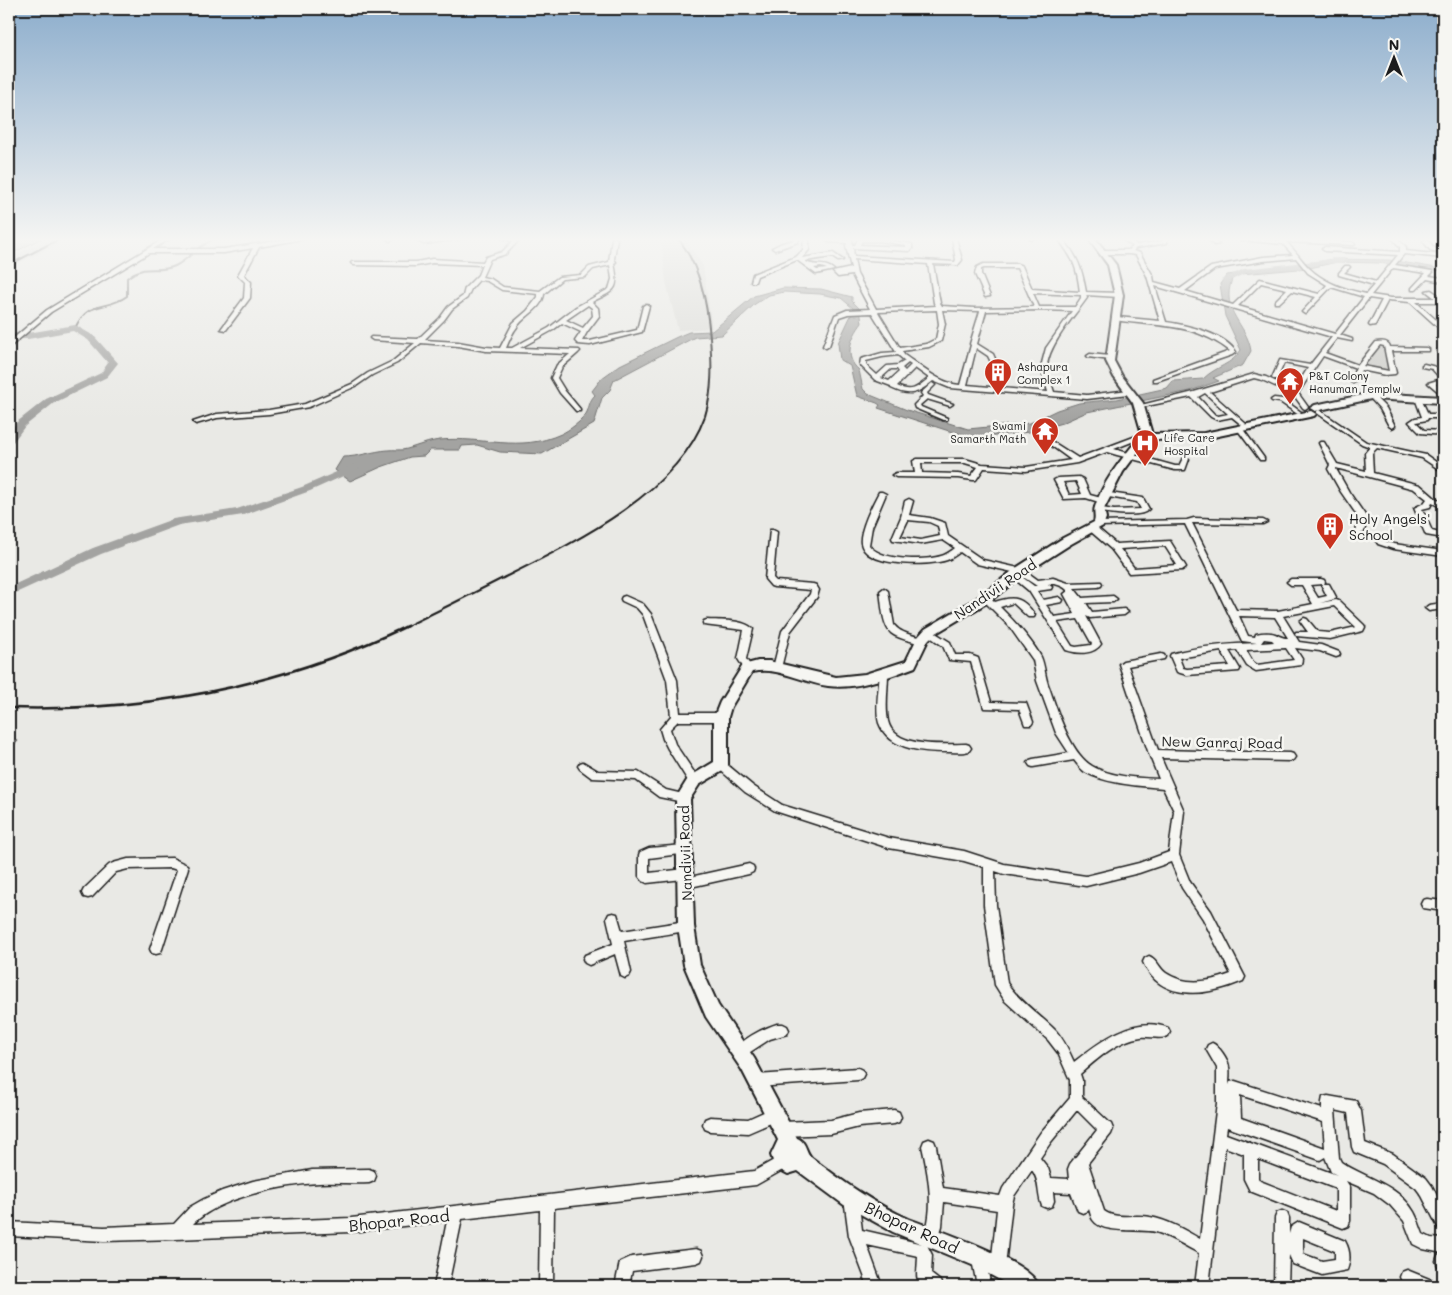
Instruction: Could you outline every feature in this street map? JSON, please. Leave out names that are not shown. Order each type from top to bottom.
[{"type":"street","points":[[9,345],[49,311],[70,298]]},
{"type":"street","points":[[224,329],[247,298]]},
{"type":"street","points":[[196,422],[217,416],[269,412],[307,406],[354,385],[370,374],[395,362],[419,342],[450,308],[463,298]]},
{"type":"street","points":[[502,349],[513,327],[530,312],[540,298]]},
{"type":"street","points":[[513,350],[563,321],[578,308],[597,298]]},
{"type":"street","points":[[869,298],[873,310],[905,365],[950,386],[1052,396],[1088,397],[1130,392]]},
{"type":"street","points":[[905,365],[902,372],[890,384],[877,379],[863,365],[863,360],[927,346],[939,340],[942,324],[940,308],[936,298]]},
{"type":"street","points":[[1033,298],[1037,308]]},
{"type":"street","points":[[1052,396],[1044,367],[1049,348],[1084,298]]},
{"type":"street","points":[[1119,298],[1110,358],[1118,377],[1138,405],[1146,436]]},
{"type":"street","points":[[1157,298],[1164,323]]},
{"type":"street","points":[[1209,298],[1349,342]]},
{"type":"street","points":[[1235,306],[1243,298]]},
{"type":"street","points":[[1277,302],[1281,298]]},
{"type":"street","points":[[1305,312],[1318,298]]},
{"type":"street","points":[[1295,394],[1321,354],[1366,298]]},
{"type":"street","points":[[1379,298],[1412,301],[1442,300]]},
{"type":"street","points":[[1372,325],[1386,300]]},
{"type":"street","points":[[1412,301],[1443,329]]},
{"type":"street","points":[[578,410],[562,392],[554,378],[558,366],[576,352],[580,343],[578,341],[596,316],[596,308],[590,303]]},
{"type":"street","points":[[580,343],[590,343],[640,331],[646,306]]},
{"type":"street","points":[[826,346],[837,316],[847,312],[940,308],[983,310],[1077,309]]},
{"type":"street","points":[[963,387],[983,310]]},
{"type":"street","points":[[1117,318],[1164,323],[1199,330],[1229,347],[1233,352],[1155,380]]},
{"type":"street","points":[[1433,320],[1443,320]]},
{"type":"street","points":[[563,321],[584,331]]},
{"type":"street","points":[[374,338],[513,350],[576,352]]},
{"type":"street","points":[[1321,354],[1360,366],[1384,373],[1393,372],[1388,349],[1384,343],[1378,343],[1360,366],[1352,380]]},
{"type":"street","points":[[973,344],[991,355],[993,361]]},
{"type":"street","points":[[1388,349],[1427,350]]},
{"type":"street","points":[[1090,356],[1110,358]]},
{"type":"street","points":[[1275,378],[1282,361],[1311,368]]},
{"type":"street","points":[[877,379],[889,367],[905,365]]},
{"type":"street","points":[[905,365],[893,387],[910,393],[916,392],[934,379]]},
{"type":"street","points":[[1424,366],[1440,371],[1443,380],[1430,383],[1443,393]]},
{"type":"street","points":[[1233,416],[1217,418],[1213,416],[1194,396],[1254,376],[1264,378],[1295,394],[1309,411]]},
{"type":"street","points":[[926,396],[924,393],[934,379]]},
{"type":"street","points":[[1138,405],[1208,392]]},
{"type":"street","points":[[1208,392],[1233,416],[1262,459]]},
{"type":"street","points":[[926,396],[950,404]]},
{"type":"street","points":[[926,396],[917,405],[918,408],[945,419]]},
{"type":"street","points":[[919,475],[917,461],[965,461],[982,466],[1026,469],[1077,461],[1146,436],[1197,437],[1371,396],[1443,402]]},
{"type":"street","points":[[1309,411],[1374,399],[1443,402]]},
{"type":"street","points":[[1374,399],[1383,408],[1392,426]]},
{"type":"street","points":[[1274,400],[1281,400],[1309,411],[1364,443],[1424,456],[1443,470]]},
{"type":"street","points":[[1419,401],[1425,416]]},
{"type":"street","points":[[1443,416],[1425,416],[1424,419],[1412,420],[1419,431],[1443,433]]},
{"type":"street","points":[[1099,511],[1118,471],[1146,436]]},
{"type":"street","points":[[1322,442],[1334,465],[1332,469],[1335,476],[1363,518],[1360,532]]},
{"type":"street","points":[[1051,443],[1077,461]]},
{"type":"street","points":[[1370,474],[1368,453],[1375,446]]},
{"type":"street","points":[[1107,449],[1131,457],[1179,468],[1182,468],[1184,459]]},
{"type":"street","points":[[1334,465],[1417,487],[1443,506]]},
{"type":"street","points":[[896,475],[973,478],[982,466]]},
{"type":"street","points":[[882,494],[866,536],[865,544],[872,553],[892,559],[933,560],[945,558],[961,548]]},
{"type":"street","points":[[1087,496],[1099,511],[1114,547],[1132,571],[1182,566],[1167,543],[1114,547]]},
{"type":"street","points":[[1431,499],[1428,505],[1418,508],[1429,533],[1443,536]]},
{"type":"street","points":[[1140,500],[1145,509],[1114,512],[1099,511],[1140,500]]},
{"type":"street","points":[[909,501],[905,517],[896,538],[905,541],[932,543],[944,537]]},
{"type":"street","points":[[1099,511],[1188,522],[1194,520],[1263,522]]},
{"type":"street","name":"Nandivii Road","points":[[925,637],[990,602],[1018,574],[1067,540],[1099,511]]},
{"type":"street","points":[[905,517],[930,520],[942,525],[944,537],[980,562],[1018,574],[1034,582],[1065,590],[1097,644],[1094,648],[1076,650],[1069,648],[1042,603],[1018,574]]},
{"type":"street","points":[[1188,522],[1245,638],[1260,640],[1259,636],[1274,636],[1278,641],[1288,642],[1289,639],[1276,614]]},
{"type":"street","points":[[773,532],[769,579],[774,584],[813,587],[816,590],[786,631],[777,668]]},
{"type":"street","points":[[1381,542],[1443,554]]},
{"type":"street","points":[[1032,589],[1047,585],[1053,581],[1068,586],[1098,584]]},
{"type":"street","points":[[1233,613],[1276,614],[1316,604],[1332,597],[1324,584],[1291,582]]},
{"type":"street","points":[[1304,582],[1316,604]]},
{"type":"street","points":[[1068,586],[1089,614],[1124,612]]},
{"type":"street","points":[[884,591],[890,625],[893,630],[947,644],[952,658],[970,658],[975,660],[986,705],[1023,706],[1028,722]]},
{"type":"street","points":[[625,599],[640,606],[647,614],[672,680],[676,717]]},
{"type":"street","points":[[1080,601],[1113,599]]},
{"type":"street","points":[[990,602],[1019,600],[1031,615]]},
{"type":"street","points":[[1042,603],[1059,600]]},
{"type":"street","points":[[990,602],[1012,624],[1037,659],[1042,681],[1061,733],[1076,756],[1087,768],[1128,781],[1166,784]]},
{"type":"street","points":[[1296,605],[1338,604],[1361,628],[1330,636],[1300,634]]},
{"type":"street","points":[[1429,608],[1443,606]]},
{"type":"street","points":[[1239,646],[1250,664],[1256,668],[1298,663],[1292,645],[1276,614]]},
{"type":"street","points":[[1052,620],[1082,616]]},
{"type":"street","points":[[1304,621],[1316,635]]},
{"type":"street","points":[[707,623],[742,626],[749,629],[742,659],[748,668]]},
{"type":"street","points":[[925,637],[911,664],[884,673],[834,682],[777,668],[758,666],[748,668],[725,706],[721,717],[721,765],[749,789],[779,808],[889,843],[964,856],[1013,871],[1086,882],[1139,868],[1174,855]]},
{"type":"street","points":[[1223,648],[1236,669],[1183,672],[1173,658],[1194,651],[1239,646],[1292,645],[1321,648],[1336,654]]},
{"type":"street","points":[[1149,962],[1162,977],[1183,986],[1207,988],[1239,977],[1207,914],[1186,885],[1174,855],[1179,811],[1154,754],[1123,664],[1161,657]]},
{"type":"street","points":[[884,673],[883,723],[890,731],[901,741],[919,747],[966,748]]},
{"type":"street","points":[[694,781],[670,744],[665,729],[676,717],[721,717]]},
{"type":"street","name":"New Ganraj Road","points":[[1154,754],[1290,757]]},
{"type":"street","points":[[1033,763],[1076,756]]},
{"type":"street","name":"Nandivii Road","points":[[721,765],[694,781],[683,798],[686,926],[692,965],[712,1011],[740,1052],[775,1114],[789,1149]]},
{"type":"street","points":[[583,766],[596,775],[638,776],[663,794],[683,798]]},
{"type":"street","points":[[684,850],[644,855],[644,876],[647,878],[686,878],[749,869]]},
{"type":"street","points":[[88,893],[113,868],[128,864],[172,862],[183,868],[156,948]]},
{"type":"street","points":[[990,864],[990,905],[1000,985],[1009,997],[1052,1036],[1062,1049],[1076,1080],[1076,1100],[1046,1137],[1014,1184],[1004,1204],[998,1266]]},
{"type":"street","points":[[1427,904],[1443,906]]},
{"type":"street","points":[[613,918],[625,972]]},
{"type":"street","points":[[589,959],[618,942],[686,926]]},
{"type":"street","points":[[740,1052],[767,1032],[782,1030]]},
{"type":"street","points":[[1073,1071],[1096,1051],[1120,1039],[1139,1031],[1164,1032]]},
{"type":"street","points":[[1212,1049],[1223,1066],[1228,1120]]},
{"type":"street","points":[[757,1081],[858,1074]]},
{"type":"street","points":[[1202,1286],[1219,1138],[1228,1120],[1234,1089],[1238,1087],[1329,1118]]},
{"type":"street","points":[[1076,1100],[1106,1129],[1075,1169],[1076,1186],[1083,1206]]},
{"type":"street","points":[[1443,1222],[1428,1190],[1388,1159],[1359,1146],[1354,1110],[1351,1106],[1328,1102],[1332,1158],[1336,1167],[1378,1186],[1389,1194],[1410,1218],[1416,1236],[1421,1243],[1427,1246],[1443,1246]]},
{"type":"street","points":[[710,1124],[748,1126],[775,1114]]},
{"type":"street","points":[[789,1149],[831,1127],[859,1120],[894,1116]]},
{"type":"street","points":[[1228,1120],[1320,1153]]},
{"type":"street","points":[[1219,1138],[1251,1150],[1342,1185],[1343,1221],[1255,1186],[1251,1179],[1251,1150]]},
{"type":"street","points":[[929,1146],[938,1194],[937,1221],[932,1238]]},
{"type":"street","name":"Bhopar Road","points":[[9,1229],[104,1234],[351,1226],[756,1178],[789,1149],[851,1198],[900,1230],[932,1238],[979,1257],[998,1266],[1029,1286]]},
{"type":"street","points":[[1032,1159],[1043,1174],[1047,1201]]},
{"type":"street","points":[[1083,1168],[1098,1216],[1104,1221],[1160,1226],[1207,1250]]},
{"type":"street","points":[[176,1232],[198,1210],[218,1199],[237,1193],[312,1177],[347,1178],[369,1176]]},
{"type":"street","points":[[1046,1185],[1076,1186]]},
{"type":"street","points":[[938,1194],[1004,1204]]},
{"type":"street","points":[[851,1198],[856,1236],[875,1286]]},
{"type":"street","points":[[546,1286],[547,1204]]},
{"type":"street","points":[[441,1286],[456,1214]]},
{"type":"street","points":[[1281,1286],[1282,1218]]},
{"type":"street","points":[[856,1236],[922,1250],[925,1256],[924,1277],[935,1286]]},
{"type":"street","points":[[1282,1237],[1296,1244]]},
{"type":"street","points":[[622,1286],[625,1267],[631,1264],[696,1256]]},
{"type":"street","points":[[979,1257],[984,1286]]},
{"type":"street","points":[[1407,1277],[1429,1286]]},
{"type":"shaded area","points":[[670,298],[708,298],[712,328],[678,330]]},
{"type":"shaded area","points":[[751,298],[764,298],[755,304],[722,335],[695,337],[614,380],[610,390],[602,398],[594,424],[542,454],[500,452],[477,445],[462,446],[460,450],[430,450],[424,456],[410,457],[350,481],[335,470],[343,457],[390,450],[405,450],[428,442],[456,439],[516,443],[546,440],[572,428],[582,419],[595,395],[592,391],[602,378],[620,365],[689,332],[712,331]]},
{"type":"shaded area","points":[[842,298],[852,298],[852,301],[860,309],[862,323],[852,341],[850,353],[854,365],[859,370],[863,389],[868,394],[907,410],[968,429],[1030,423],[1057,410],[1079,403],[1117,399],[1167,388],[1173,381],[1203,379],[1233,359],[1241,350],[1225,316],[1222,298],[1229,298],[1232,309],[1249,341],[1251,351],[1243,365],[1213,378],[1219,381],[1190,391],[1087,412],[1062,423],[1029,432],[978,438],[949,431],[878,408],[880,405],[877,403],[857,396],[850,366],[840,360],[838,343],[854,309]]},
{"type":"shaded area","points":[[1380,345],[1385,346],[1390,371],[1385,372],[1363,365]]},
{"type":"waterway","points":[[75,328],[86,313],[92,309],[112,304],[123,298]]},
{"type":"waterway","points":[[9,336],[28,336],[75,328],[91,338],[113,363],[104,375],[50,401],[21,424],[9,440]]},
{"type":"waterway","points":[[9,592],[97,551],[177,522],[239,512],[306,489],[357,466]]},
{"type":"waterway","points":[[9,741],[17,741],[9,748]]},
{"type":"waterway","points":[[9,853],[13,854],[9,862]]},
{"type":"railway","points":[[405,627],[588,534],[646,493],[671,470],[691,444],[708,406],[711,377],[711,347],[704,298]]},
{"type":"railway","points":[[9,708],[61,708],[112,705],[163,700],[213,691],[311,665],[360,647],[407,626]]},
{"type":"place","name":"Ashapura Complex 1","points":[[998,396]]},
{"type":"place","name":"P&T Colony Hanuman Templw","points":[[1290,405]]},
{"type":"place","name":"Swami Samarth Math","points":[[1045,455]]},
{"type":"place","name":"Life Care Hospital","points":[[1145,467]]},
{"type":"place","name":"Holy Angels' School","points":[[1330,550]]}]
